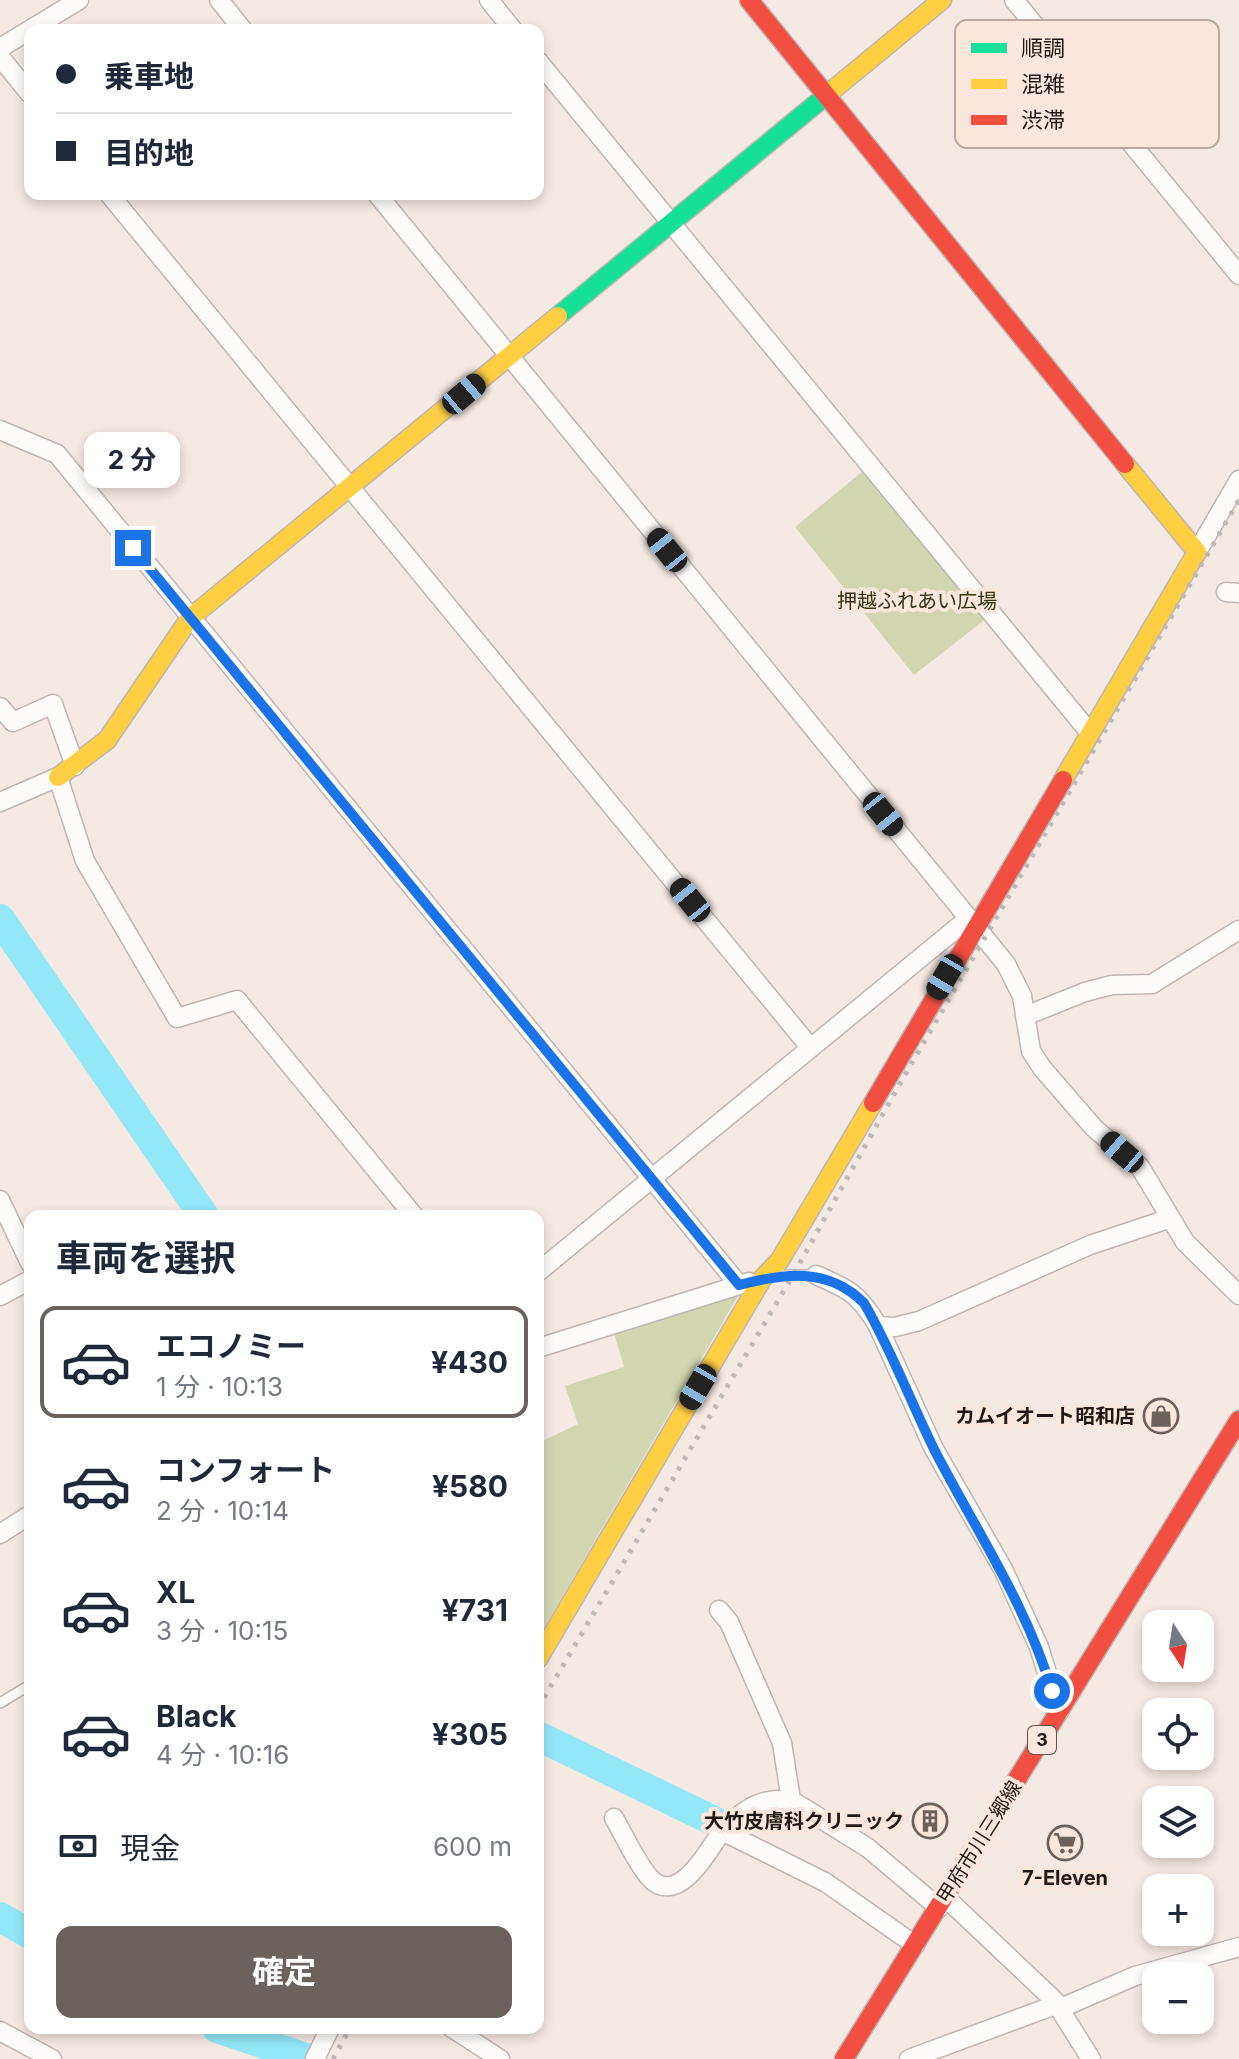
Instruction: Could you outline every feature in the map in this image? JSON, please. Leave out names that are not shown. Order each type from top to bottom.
[{"type":"street","points":[[40,24],[79,0]]},
{"type":"street","points":[[219,0],[238,24]]},
{"type":"street","points":[[489,0],[508,24]]},
{"type":"street","points":[[749,0],[1197,552]]},
{"type":"street","points":[[0,802],[58,777],[107,740],[190,618],[942,0]]},
{"type":"street","points":[[1014,0],[1030,20]]},
{"type":"street","points":[[0,48],[24,33]]},
{"type":"street","points":[[0,57],[24,87]]},
{"type":"street","points":[[544,68],[1090,733]]},
{"type":"street","points":[[1135,148],[1239,275]]},
{"type":"street","points":[[114,200],[809,1046]]},
{"type":"street","points":[[382,200],[1006,964],[1022,996],[1031,1051],[1042,1068],[1094,1128],[1140,1167],[1168,1219],[1185,1242],[1239,1295]]},
{"type":"street","points":[[0,430],[57,454],[739,1285]]},
{"type":"street","points":[[544,1649],[780,1260],[972,922],[1090,733],[1239,480]]},
{"type":"street","points":[[0,707],[13,722],[53,704],[75,766]]},
{"type":"street","points":[[58,777],[85,861],[177,1018],[237,1000],[409,1210]]},
{"type":"street","points":[[544,1267],[809,1046],[972,922]]},
{"type":"street","points":[[1025,1016],[1085,992],[1112,985],[1152,984],[1239,930]]},
{"type":"street","points":[[0,1200],[24,1250]]},
{"type":"street","points":[[878,1326],[895,1327],[919,1321],[1090,1245],[1168,1219]]},
{"type":"street","points":[[816,1275],[850,1289],[864,1303],[878,1326],[934,1449],[1003,1569],[1039,1647],[1059,1712]]},
{"type":"street","points":[[544,1346],[769,1277]]},
{"type":"street","points":[[0,1296],[24,1283]]},
{"type":"street","name":"甲府市川三郷線","points":[[844,2059],[1239,1420]]},
{"type":"street","points":[[0,1534],[24,1519]]},
{"type":"street","points":[[719,1610],[729,1622],[782,1743],[791,1800]]},
{"type":"street","points":[[614,1818],[651,1880],[664,1885],[678,1883],[696,1870],[713,1850],[722,1831],[745,1811],[770,1799],[791,1800],[868,1848],[942,1902],[1059,2006],[1091,2059]]},
{"type":"street","points":[[722,1831],[825,1882],[915,1945]]},
{"type":"street","points":[[909,2059],[1135,1976],[1239,1947]]},
{"type":"street","points":[[0,2031],[52,2059]]},
{"type":"street","points":[[317,2056],[327,2034]]},
{"type":"street","points":[[457,2034],[473,2051],[500,2059]]},
{"type":"lane","points":[[769,1277],[816,1275]]},
{"type":"lane","points":[[0,1703],[24,1689]]},
{"type":"green space","name":"押越ふれあい広場","points":[[869,466],[992,614],[914,675],[795,527]]},
{"type":"green space","points":[[738,1296],[544,1628],[544,1440],[578,1424],[565,1386],[624,1367],[614,1333]]},
{"type":"waterway","points":[[0,919],[200,1210]]},
{"type":"waterway","points":[[544,1739],[714,1821]]},
{"type":"waterway","points":[[0,1917],[24,1931]]},
{"type":"waterway","points":[[235,2034],[309,2059]]},
{"type":"railway","points":[[544,1698],[793,1275],[902,1080],[1239,500]]},
{"type":"railway","points":[[333,2059],[347,2034]]},
{"type":"traffic: fast","points":[[558,316],[834,89]]},
{"type":"traffic: slow","points":[[834,89],[942,0]]},
{"type":"traffic: slow","points":[[58,777],[107,740],[190,618],[558,316]]},
{"type":"traffic: slow","points":[[1063,780],[1197,552],[1125,464]]},
{"type":"traffic: slow","points":[[544,1649],[762,1279],[780,1260],[873,1103]]},
{"type":"traffic: jam","points":[[749,0],[1125,464]]},
{"type":"traffic: jam","points":[[873,1103],[1063,780]]},
{"type":"traffic: jam","points":[[844,2059],[1239,1420]]},
{"type":"place","name":"カムイオート昭和店","points":[[1161,1416]]},
{"type":"place","name":"大竹皮膚科クリニック","points":[[930,1821]]},
{"type":"place","name":"7-Eleven","points":[[1065,1843]]},
{"type":"route","points":[[133,548],[739,1285],[776,1275],[816,1275],[850,1289],[864,1303],[878,1326],[934,1449],[1003,1569],[1039,1647],[1052,1691]]}]
